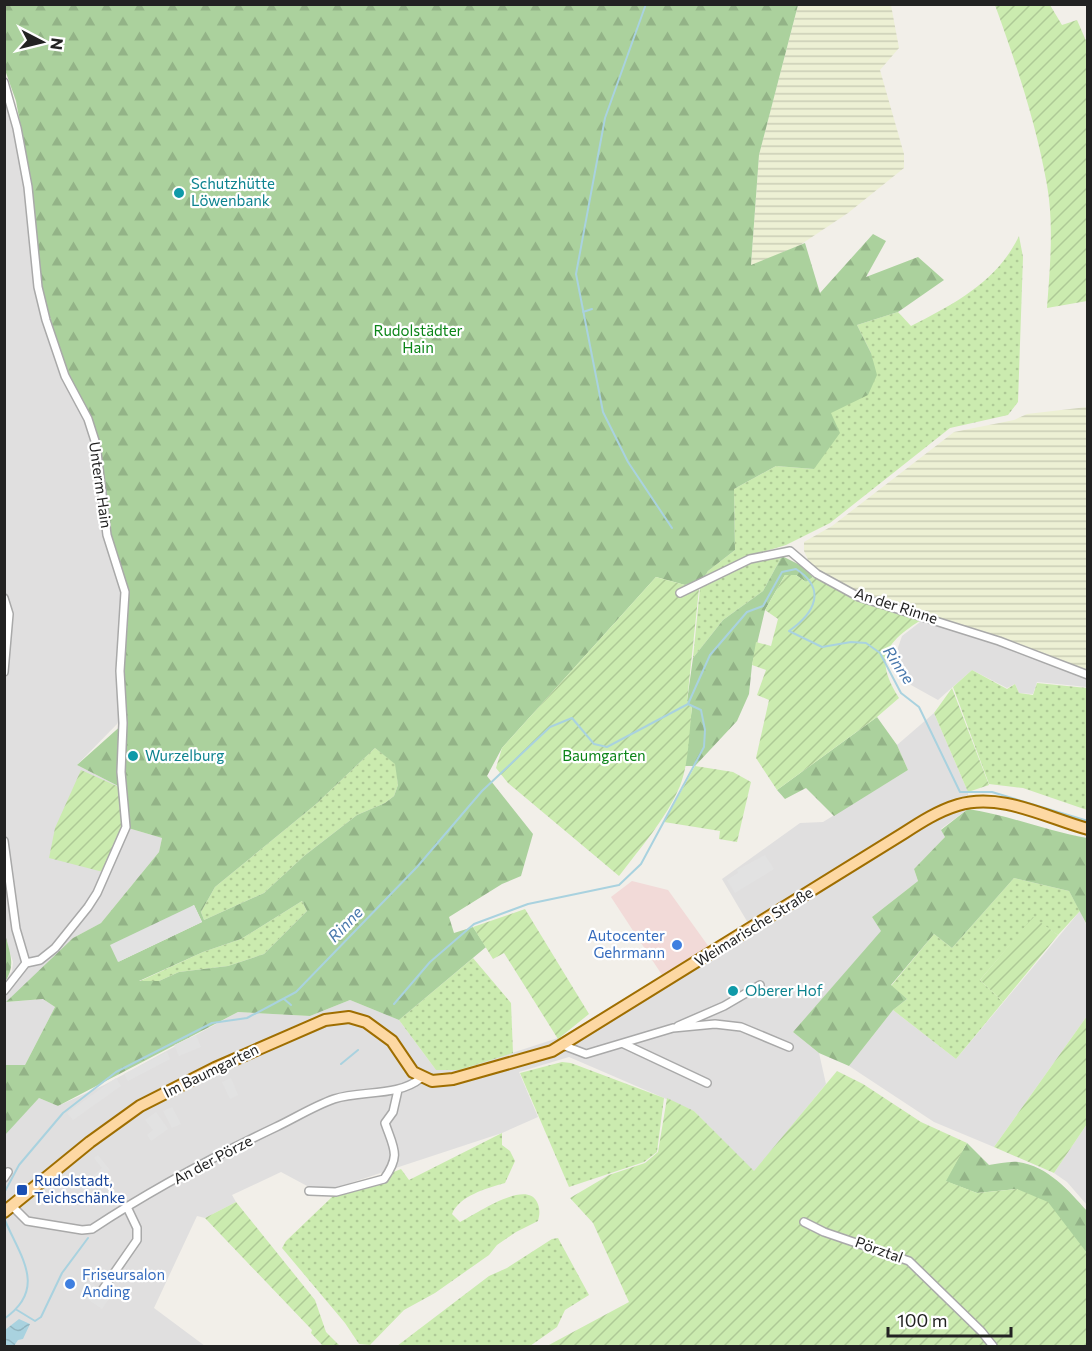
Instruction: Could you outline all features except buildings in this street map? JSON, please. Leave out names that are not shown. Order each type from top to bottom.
[{"type":"main road","name":"Weimarische Straße","points":[[421,1078],[432,1081],[453,1079],[565,1046],[940,812],[958,805],[993,802],[1088,830]]},
{"type":"main road","name":"Im Baumgarten","points":[[8,1209],[95,1138],[140,1106],[215,1068],[325,1020],[356,1018],[377,1028],[392,1041],[411,1070],[421,1078]]},
{"type":"street","name":"Unterm Hain","points":[[4,82],[18,128],[28,187],[38,287],[46,320],[65,376],[88,419],[96,444],[107,535],[125,592],[120,671],[123,723],[121,772],[126,827],[97,893],[88,907],[55,948],[40,960],[26,963]]},
{"type":"street","name":"An der Rinne","points":[[680,593],[750,559],[790,550],[817,574],[859,597],[999,641],[1088,675]]},
{"type":"street","points":[[4,598],[9,615],[4,672]]},
{"type":"street","points":[[4,842],[16,929],[26,963],[4,991]]},
{"type":"street","points":[[565,1046],[586,1054],[624,1044],[673,1028],[724,1006],[760,985]]},
{"type":"street","points":[[673,1028],[715,1024],[741,1027],[789,1047]]},
{"type":"street","points":[[624,1044],[708,1083]]},
{"type":"street","name":"An der Pörze","points":[[8,1209],[27,1221],[82,1230],[92,1229],[200,1165],[323,1104],[358,1094],[410,1086],[421,1078]]},
{"type":"street","points":[[309,1191],[336,1192],[384,1179],[395,1162],[396,1155],[385,1123],[393,1112],[398,1089]]},
{"type":"street","points":[[103,1289],[137,1240],[137,1228],[127,1207]]},
{"type":"street","name":"Pörztal","points":[[804,1222],[833,1235],[909,1261],[981,1331],[993,1347]]},
{"type":"shaded area","points":[[4,90],[20,155],[44,323],[92,441],[98,467],[102,525],[124,592],[117,674],[119,722],[77,765],[124,789],[128,828],[162,838],[159,852],[101,923],[73,938],[8,1002],[43,999],[55,1007],[25,1065],[4,1065],[5,982],[12,971],[13,962],[4,934]]},
{"type":"shaded area","points":[[924,619],[999,643],[1087,677],[1087,687],[1037,682],[1033,694],[1019,693],[1015,684],[1007,688],[972,670],[938,700],[911,685],[893,662],[902,636]]},
{"type":"shaded area","points":[[934,713],[968,792],[968,809],[941,829],[945,837],[914,869],[918,881],[872,917],[882,931],[793,1032],[819,1053],[826,1084],[754,1172],[694,1111],[569,1057],[519,1072],[538,1117],[502,1133],[335,1188],[309,1187],[281,1172],[232,1195],[236,1202],[205,1218],[197,1216],[154,1308],[205,1346],[5,1346],[4,1135],[39,1098],[58,1106],[104,1085],[238,1012],[310,1016],[350,1000],[399,1020],[436,1070],[459,1070],[561,1037],[748,923],[722,879],[800,823],[823,822],[908,770],[897,745]]},
{"type":"shaded area","points":[[765,855],[774,869],[735,893],[727,880],[738,873],[737,870]]},
{"type":"shaded area","points":[[632,881],[668,890],[709,947],[662,975],[611,897]]},
{"type":"shaded area","points":[[194,905],[202,922],[118,962],[110,945]]},
{"type":"shaded area","points":[[1080,911],[1087,926],[1087,1016],[994,1147],[934,1122],[849,1066],[893,1010],[956,1059]]},
{"type":"shaded area","points":[[196,1035],[201,1047],[179,1056],[174,1045]]},
{"type":"shaded area","points":[[167,1052],[170,1059],[128,1081],[124,1074]]},
{"type":"shaded area","points":[[116,1078],[121,1086],[73,1120],[67,1113]]},
{"type":"shaded area","points":[[231,1078],[238,1095],[230,1099],[222,1082]]},
{"type":"shaded area","points":[[172,1107],[181,1124],[172,1128],[163,1111]]},
{"type":"shaded area","points":[[156,1112],[168,1129],[151,1141],[147,1135],[153,1130],[145,1120]]},
{"type":"shaded area","points":[[1087,1124],[1087,1205],[1067,1182],[1054,1173]]},
{"type":"shaded area","points":[[98,1155],[110,1170],[93,1188],[89,1187],[90,1178],[102,1168],[94,1158]]},
{"type":"shaded area","points":[[89,1281],[111,1296],[102,1309],[80,1294]]},
{"type":"green space","name":"Rudolstädter Hain","points":[[5,5],[798,5],[759,155],[751,265],[805,243],[820,293],[873,234],[886,241],[866,277],[918,257],[944,280],[898,312],[857,325],[871,353],[877,375],[868,395],[831,413],[840,433],[814,469],[776,466],[734,489],[735,550],[708,571],[703,579],[685,585],[656,577],[502,748],[487,776],[533,834],[521,876],[502,884],[449,917],[454,933],[473,927],[486,947],[399,1020],[350,1000],[310,1016],[238,1012],[58,1106],[39,1098],[5,1135],[5,1065],[25,1065],[55,1007],[43,999],[6,1002],[73,938],[101,923],[159,852],[162,838],[128,828],[124,789],[77,765],[124,723],[121,671],[127,634],[128,591],[107,525],[106,497],[97,436],[89,413],[66,369],[42,292],[34,209],[24,145],[16,101],[5,70]],"holes":[[[375,748],[395,764],[398,785],[394,796],[385,803],[357,815],[304,856],[264,893],[204,920],[201,912],[215,887],[315,805]],[[302,901],[307,911],[264,954],[228,966],[179,972],[159,981],[139,981],[203,952],[241,939]],[[194,905],[202,922],[118,962]]]},
{"type":"green space","points":[[798,5],[891,5],[899,48],[880,70],[904,154],[904,168],[848,213],[800,245],[751,266],[759,155]]},
{"type":"green space","points":[[995,5],[1050,5],[1062,25],[1077,20],[1087,43],[1087,301],[1047,308],[1051,231],[1047,185],[1025,94]]},
{"type":"green space","points":[[1019,236],[1023,257],[1018,402],[1008,415],[950,428],[830,523],[786,545],[749,556],[703,579],[708,571],[735,550],[734,489],[776,466],[814,469],[830,413],[871,353],[857,325],[898,312],[911,326],[943,309],[986,279],[1010,252]]},
{"type":"green space","points":[[1087,407],[1087,671],[1000,638],[860,595],[819,571],[809,562],[804,551],[804,542],[832,526],[954,432],[1014,420],[1027,414]]},
{"type":"green space","points":[[782,556],[763,591],[723,620],[693,658],[700,588],[751,563]]},
{"type":"green space","points":[[782,556],[800,565],[813,577],[806,582],[796,575],[785,575],[765,610],[752,665],[749,694],[737,721],[695,766],[684,766],[692,708],[687,701],[693,658],[723,620],[763,591]]},
{"type":"green space","points":[[785,575],[796,575],[806,582],[813,577],[857,599],[921,620],[899,636],[887,653],[885,662],[887,673],[899,698],[877,717],[777,790],[756,758],[769,700],[757,695],[766,670],[752,665],[756,642],[771,646],[778,619],[765,610]]},
{"type":"green space","name":"Baumgarten","points":[[656,577],[685,585],[686,594],[699,589],[687,701],[692,707],[688,747],[683,777],[668,810],[619,876],[508,783],[496,768],[502,748]]},
{"type":"green space","points":[[972,670],[1007,689],[1015,684],[1019,693],[1033,695],[1037,683],[1087,688],[1087,810],[1023,788],[989,784],[953,687]]},
{"type":"green space","points":[[952,688],[989,785],[968,792],[934,713]]},
{"type":"green space","points":[[877,717],[897,745],[908,770],[834,816],[806,788],[785,799],[777,790]]},
{"type":"green space","points":[[375,748],[396,764],[398,785],[394,796],[385,803],[357,815],[304,856],[264,893],[204,920],[201,912],[215,887],[315,805]]},
{"type":"green space","points":[[695,766],[733,772],[751,782],[737,842],[719,839],[720,831],[664,822]]},
{"type":"green space","points":[[81,770],[119,787],[124,825],[103,872],[49,858],[55,828]]},
{"type":"green space","points":[[968,809],[1087,838],[1087,925],[1069,891],[1014,878],[952,948],[934,934],[891,985],[907,999],[893,1010],[849,1066],[819,1053],[793,1032],[881,931],[872,917],[918,881],[914,869],[945,837],[941,830]]},
{"type":"green space","points":[[1014,878],[1069,891],[1080,911],[1058,935],[1033,918],[980,980],[1003,1002],[956,1059],[893,1010],[907,999],[891,986],[934,934],[952,948]]},
{"type":"green space","points":[[302,901],[307,911],[264,954],[228,966],[179,972],[159,981],[138,982],[203,952],[241,939]]},
{"type":"green space","points":[[525,909],[589,1014],[558,1039],[504,953],[493,959],[473,927]]},
{"type":"green space","points":[[1033,917],[1058,935],[1003,1002],[980,980]]},
{"type":"green space","points":[[5,934],[11,964],[5,982]]},
{"type":"green space","points":[[473,958],[511,1003],[513,1053],[459,1070],[436,1070],[399,1020]]},
{"type":"green space","points":[[1087,1016],[1087,1124],[1054,1173],[994,1147]]},
{"type":"green space","points":[[562,1062],[571,1063],[664,1098],[657,1152],[644,1162],[569,1187],[520,1073]]},
{"type":"green space","points":[[837,1071],[863,1084],[921,1122],[967,1143],[946,1181],[977,1193],[1017,1189],[1048,1202],[1087,1253],[1087,1346],[547,1346],[629,1302],[593,1223],[570,1198],[609,1175],[645,1163],[658,1152],[667,1098],[694,1111],[754,1171]]},
{"type":"green space","points":[[502,1133],[502,1145],[510,1151],[515,1161],[505,1183],[482,1190],[467,1198],[452,1214],[460,1222],[500,1200],[523,1194],[531,1196],[537,1202],[538,1221],[516,1232],[497,1245],[489,1255],[435,1293],[404,1310],[370,1345],[359,1344],[345,1323],[282,1248],[286,1241],[332,1197],[401,1169],[409,1180]]},
{"type":"green space","points":[[967,1143],[989,1165],[1007,1162],[1029,1164],[1057,1180],[1087,1211],[1087,1253],[1017,1189],[977,1193],[945,1181]]},
{"type":"green space","points":[[236,1202],[315,1300],[326,1332],[340,1346],[323,1346],[311,1333],[312,1330],[205,1218]]},
{"type":"green space","points":[[558,1238],[589,1295],[565,1310],[557,1327],[530,1346],[397,1346],[489,1276],[507,1268],[552,1239]]},
{"type":"water","points":[[19,1319],[30,1324],[23,1339],[18,1340],[14,1346],[5,1346],[5,1330]]},
{"type":"waterway","points":[[646,4],[605,118],[576,274],[603,412],[628,462],[672,528]]},
{"type":"waterway","points":[[583,312],[592,309]]},
{"type":"waterway","name":"Rinne","points":[[4,1193],[19,1165],[63,1113],[116,1072],[212,1023],[247,1018],[296,992],[417,867],[482,791],[550,727],[572,718],[594,744],[607,747],[688,704],[710,655],[747,612],[763,606],[782,572],[796,569],[806,577],[814,593],[811,609],[789,631],[822,647],[851,642],[866,643],[880,653],[901,693],[919,707],[960,792],[992,792],[1088,821]]},
{"type":"waterway","name":"Rinne","points":[[394,1004],[430,962],[474,924],[528,904],[619,885],[641,864],[704,747],[705,730],[701,710],[688,704]]},
{"type":"waterway","points":[[284,999],[291,1005]]},
{"type":"waterway","name":"Rinne","points":[[341,1064],[358,1050]]},
{"type":"waterway","name":"Rinne","points":[[4,1218],[22,1258],[28,1283],[25,1295],[18,1307],[4,1319]]},
{"type":"waterway","name":"Rinne","points":[[17,1310],[35,1321],[41,1317],[62,1273],[88,1238]]},
{"type":"place","name":"Schutzhütte Löwenbank","points":[[179,193]]},
{"type":"place","name":"Wurzelburg","points":[[133,756]]},
{"type":"place","name":"Autocenter Gehrmann","points":[[677,945]]},
{"type":"place","name":"Oberer Hof","points":[[733,991]]},
{"type":"place","name":"Rudolstadt, Teichschänke","points":[[22,1190]]},
{"type":"place","name":"Friseursalon Anding","points":[[70,1284]]}]
